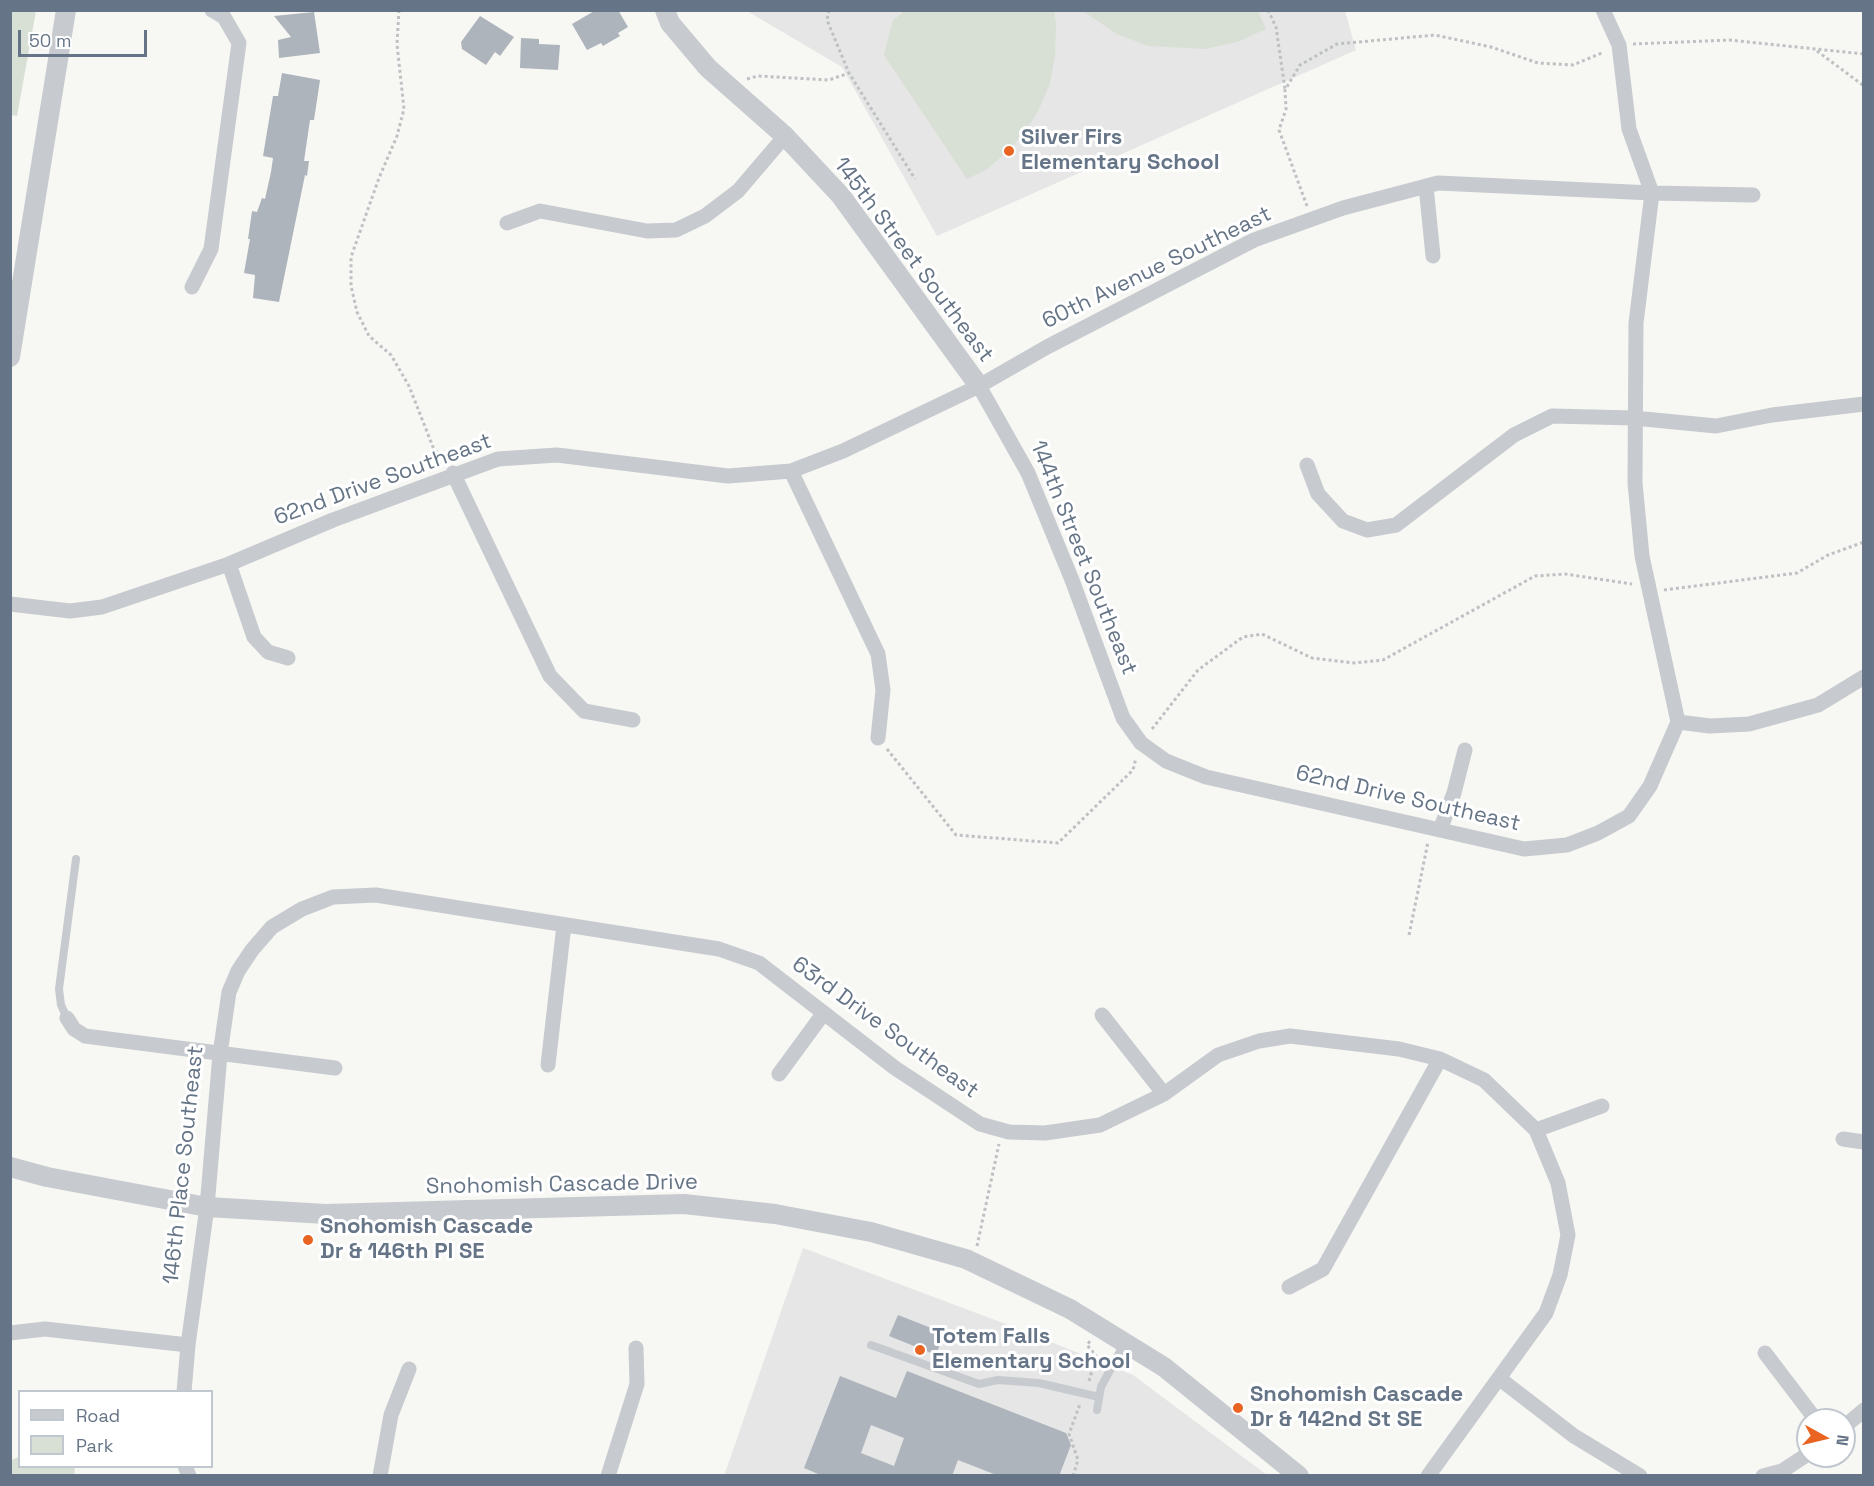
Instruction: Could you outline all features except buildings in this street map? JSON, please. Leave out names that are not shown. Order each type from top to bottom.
[{"type":"street","points":[[10,357],[66,10]]},
{"type":"street","points":[[192,287],[211,249],[239,43],[224,18],[212,10]]},
{"type":"street","points":[[507,223],[540,211],[647,231],[676,230],[705,216],[738,191],[785,136],[708,68],[670,24],[665,10]]},
{"type":"street","points":[[1603,10],[1619,45],[1629,129],[1652,193],[1636,323],[1634,418],[1637,504],[1642,556],[1678,722],[1710,726],[1749,724],[1818,705],[1863,677]]},
{"type":"street","name":"145th Street Southeast","points":[[785,136],[841,196],[979,386]]},
{"type":"street","name":"60th Avenue Southeast","points":[[979,386],[1047,347],[1254,240],[1343,207],[1438,183],[1652,193],[1753,195]]},
{"type":"street","points":[[1426,186],[1433,256]]},
{"type":"street","name":"62nd Drive Southeast","points":[[10,604],[70,611],[102,607],[229,564],[453,474],[498,459],[557,455],[728,476],[791,471],[843,451],[979,386]]},
{"type":"street","name":"144th Street Southeast","points":[[979,386],[1028,473],[1072,580],[1123,718]]},
{"type":"street","points":[[1307,465],[1318,494],[1343,521],[1367,530],[1396,525],[1514,435],[1552,416],[1634,418],[1716,426],[1772,415],[1863,404]]},
{"type":"street","points":[[791,471],[878,654],[882,690],[878,738]]},
{"type":"street","points":[[453,474],[550,676],[584,711],[633,720]]},
{"type":"street","points":[[229,564],[254,637],[268,652],[288,658]]},
{"type":"street","name":"62nd Drive Southeast","points":[[1123,718],[1141,743],[1166,761],[1206,777],[1524,849],[1567,845],[1598,833],[1629,816],[1650,786],[1678,722]]},
{"type":"street","points":[[1440,830],[1454,794],[1465,750]]},
{"type":"street","name":"63rd Drive Southeast","points":[[252,950],[272,927],[302,909],[333,897],[376,895],[719,949],[759,963],[895,1068],[980,1125],[1002,1130],[1045,1132],[1100,1125],[1164,1094],[1218,1055],[1259,1041],[1290,1036],[1399,1049],[1440,1059],[1484,1080],[1536,1130],[1558,1183],[1568,1235],[1560,1275],[1546,1313],[1500,1379]]},
{"type":"street","points":[[548,1065],[564,925]]},
{"type":"street","name":"146th Place Southeast","points":[[184,1390],[207,1207],[220,1054],[229,992],[238,971],[252,950]]},
{"type":"street","points":[[779,1074],[824,1014]]},
{"type":"street","points":[[1102,1015],[1164,1094]]},
{"type":"street","points":[[67,1018],[74,1029],[86,1036],[335,1068]]},
{"type":"street","points":[[1289,1287],[1323,1269],[1440,1059]]},
{"type":"street","points":[[1536,1130],[1602,1106]]},
{"type":"street","points":[[1843,1139],[1863,1142]]},
{"type":"street","name":"Snohomish Cascade Drive","points":[[10,1167],[47,1177],[207,1207],[326,1214],[684,1204],[775,1214],[871,1232],[973,1263],[1070,1309],[1164,1367],[1299,1476]]},
{"type":"street","points":[[10,1333],[45,1329],[188,1345]]},
{"type":"street","points":[[608,1476],[637,1384],[636,1348]]},
{"type":"street","points":[[1766,1353],[1807,1408]]},
{"type":"street","points":[[380,1476],[391,1415],[409,1370]]},
{"type":"street","points":[[1428,1476],[1500,1379],[1574,1436],[1640,1476]]},
{"type":"street","points":[[1763,1476],[1782,1471],[1796,1462]]},
{"type":"lane","points":[[67,1018],[61,1005],[59,989],[76,859]]},
{"type":"lane","points":[[1097,1410],[1101,1387],[1125,1343]]},
{"type":"lane","points":[[871,1345],[979,1384],[998,1380],[1039,1383],[1099,1397]]},
{"type":"path","points":[[399,10],[397,44],[404,109],[397,136],[378,178],[351,257],[351,286],[357,312],[369,336],[392,355],[410,386],[433,447],[453,474]]},
{"type":"path","points":[[829,10],[827,20],[833,41],[849,73],[915,180]]},
{"type":"path","points":[[1268,10],[1276,27],[1285,90],[1286,109],[1279,130],[1312,219]]},
{"type":"path","points":[[1285,90],[1300,65],[1337,44],[1435,35],[1491,47],[1538,63],[1573,65],[1619,45],[1729,40],[1816,51],[1863,54]]},
{"type":"path","points":[[1816,51],[1863,86]]},
{"type":"path","points":[[728,86],[758,76],[829,80],[849,73]]},
{"type":"path","points":[[878,738],[956,835],[1058,843],[1133,770],[1141,743],[1198,670],[1243,637],[1262,634],[1312,658],[1353,663],[1383,660],[1535,576],[1565,574],[1636,584],[1650,592],[1797,573],[1828,555],[1863,542]]},
{"type":"path","points":[[1409,935],[1428,843],[1440,830]]},
{"type":"path","points":[[973,1263],[1002,1130]]},
{"type":"shaded area","name":"Silver Firs Elementary School","points":[[747,11],[1345,11],[1356,50],[937,236],[842,67]]},
{"type":"shaded area","name":"Totem Falls Elementary School","points":[[803,1248],[1011,1326],[1133,1375],[1267,1475],[724,1476]]},
{"type":"green space","points":[[10,11],[36,11],[17,116],[11,115]]},
{"type":"green space","points":[[905,11],[1054,11],[1055,56],[1050,83],[1039,109],[1025,132],[1007,152],[987,169],[967,179],[884,55],[893,20]]},
{"type":"green space","points":[[1083,11],[1258,11],[1266,29],[1237,42],[1205,49],[1148,46],[1117,34]]},
{"type":"green space","points":[[18,1457],[18,1468],[75,1468],[74,1475],[11,1475],[11,1460]]},
{"type":"place","name":"Silver Firs Elementary School","points":[[1009,151]]},
{"type":"place","name":"Snohomish Cascade Dr & 146th Pl SE","points":[[308,1240]]},
{"type":"place","name":"Totem Falls Elementary School","points":[[920,1350]]},
{"type":"place","name":"Snohomish Cascade Dr & 142nd St SE","points":[[1238,1408]]}]
